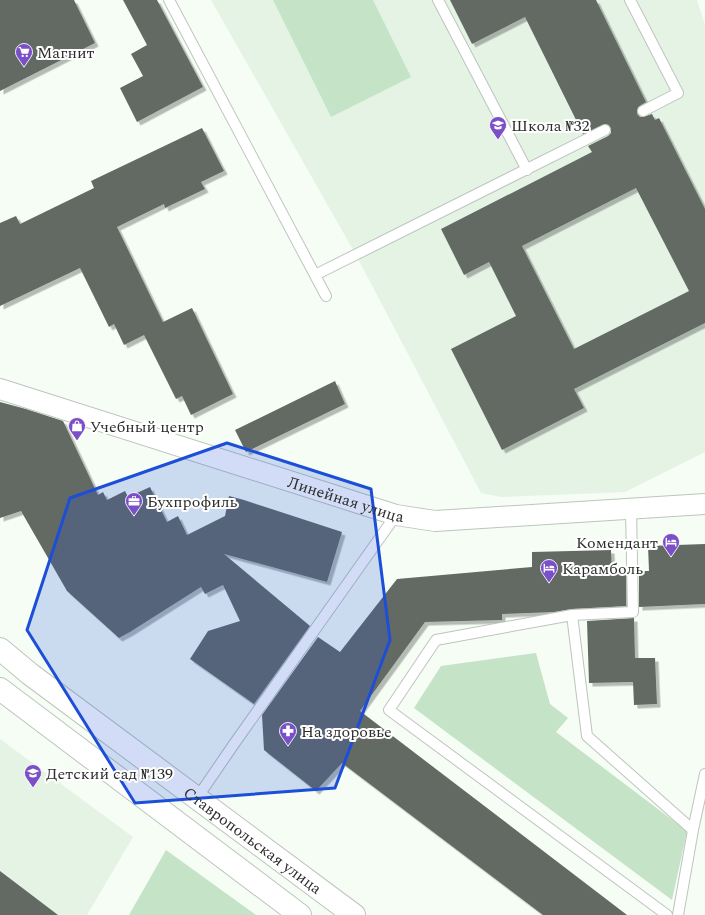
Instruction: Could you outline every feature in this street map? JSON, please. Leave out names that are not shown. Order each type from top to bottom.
[{"type":"main road","name":"Ставропольская улица","points":[[0,648],[30,674],[354,915]]},
{"type":"main road","name":"Ставропольская улица","points":[[0,689],[300,915]]},
{"type":"street","name":"Линейная улица","points":[[0,389],[396,516],[435,521],[705,504]]},
{"type":"lane","points":[[169,0],[326,296]]},
{"type":"lane","points":[[438,0],[527,170]]},
{"type":"lane","points":[[630,0],[678,93],[643,111]]},
{"type":"lane","points":[[315,275],[606,130]]},
{"type":"lane","points":[[631,508],[633,612],[572,615],[436,640],[389,710],[667,915]]},
{"type":"lane","points":[[197,798],[396,516]]},
{"type":"lane","points":[[572,615],[587,736],[692,830]]},
{"type":"lane","points":[[678,915],[692,830],[705,774]]},
{"type":"highlighted area","points":[[227,443],[371,489],[390,640],[335,788],[135,803],[27,630],[70,498]]},
{"type":"shaded area","name":"Школа №32","points":[[211,0],[697,0],[705,25],[705,452],[625,492],[501,497],[481,493],[356,255]]},
{"type":"shaded area","name":"Детский сад №139","points":[[0,739],[133,837],[87,915],[0,915]]},
{"type":"green space","points":[[273,0],[373,0],[411,77],[331,117]]},
{"type":"green space","points":[[536,653],[550,704],[568,718],[556,732],[687,831],[672,900],[414,708],[441,666]]},
{"type":"green space","points":[[166,850],[256,915],[129,915]]},
{"type":"building","name":"Магнит","points":[[0,0],[74,0],[95,43],[0,91]]},
{"type":"building","points":[[123,0],[157,0],[203,87],[137,122],[120,88],[143,76],[131,54],[147,45]]},
{"type":"building","points":[[450,0],[596,0],[646,102],[638,107],[637,114],[640,117],[643,117],[652,114],[655,120],[659,118],[705,209],[705,323],[574,389],[584,408],[502,450],[451,349],[516,316],[489,262],[464,275],[441,229],[592,152],[588,146],[608,136],[611,133],[611,130],[609,125],[605,124],[583,134],[525,17],[472,44]],"holes":[[[636,188],[689,291],[574,349],[522,246]]]},
{"type":"building","points":[[202,128],[224,171],[201,182],[205,189],[165,208],[164,204],[117,227],[163,322],[192,308],[233,394],[191,415],[182,396],[176,399],[144,335],[124,345],[114,324],[109,327],[80,268],[0,306],[0,223],[16,216],[20,224],[94,188],[91,181]]},
{"type":"building","points":[[335,381],[345,404],[246,452],[235,430]]},
{"type":"building","points":[[0,402],[63,421],[98,495],[103,492],[107,500],[125,491],[128,497],[150,487],[167,522],[178,516],[187,535],[225,516],[229,496],[342,532],[327,582],[224,554],[310,626],[254,704],[190,659],[208,631],[240,621],[223,585],[205,594],[201,587],[119,638],[67,591],[21,511],[0,518]]},
{"type":"building","points":[[705,544],[705,604],[639,607],[639,571],[649,571],[648,546]]},
{"type":"building","points":[[611,550],[612,572],[626,572],[626,606],[572,609],[554,612],[502,614],[502,620],[425,622],[360,711],[627,915],[543,915],[342,763],[316,791],[264,750],[262,715],[318,637],[340,652],[397,579],[532,567],[532,552]]},
{"type":"building","points":[[634,618],[635,658],[655,658],[657,704],[634,705],[633,682],[589,683],[587,621]]},
{"type":"building","points":[[0,871],[58,915],[0,915]]},
{"type":"place","name":"Магнит","points":[[24,67]]},
{"type":"place","name":"Школа №32","points":[[498,140]]},
{"type":"place","name":"Учебный центр","points":[[77,441]]},
{"type":"place","name":"Бухпрофиль","points":[[134,516]]},
{"type":"place","name":"Комендант","points":[[671,557]]},
{"type":"place","name":"Карамболь","points":[[549,583]]},
{"type":"place","name":"На здоровье","points":[[288,746]]},
{"type":"place","name":"Детский сад №139","points":[[33,788]]}]
